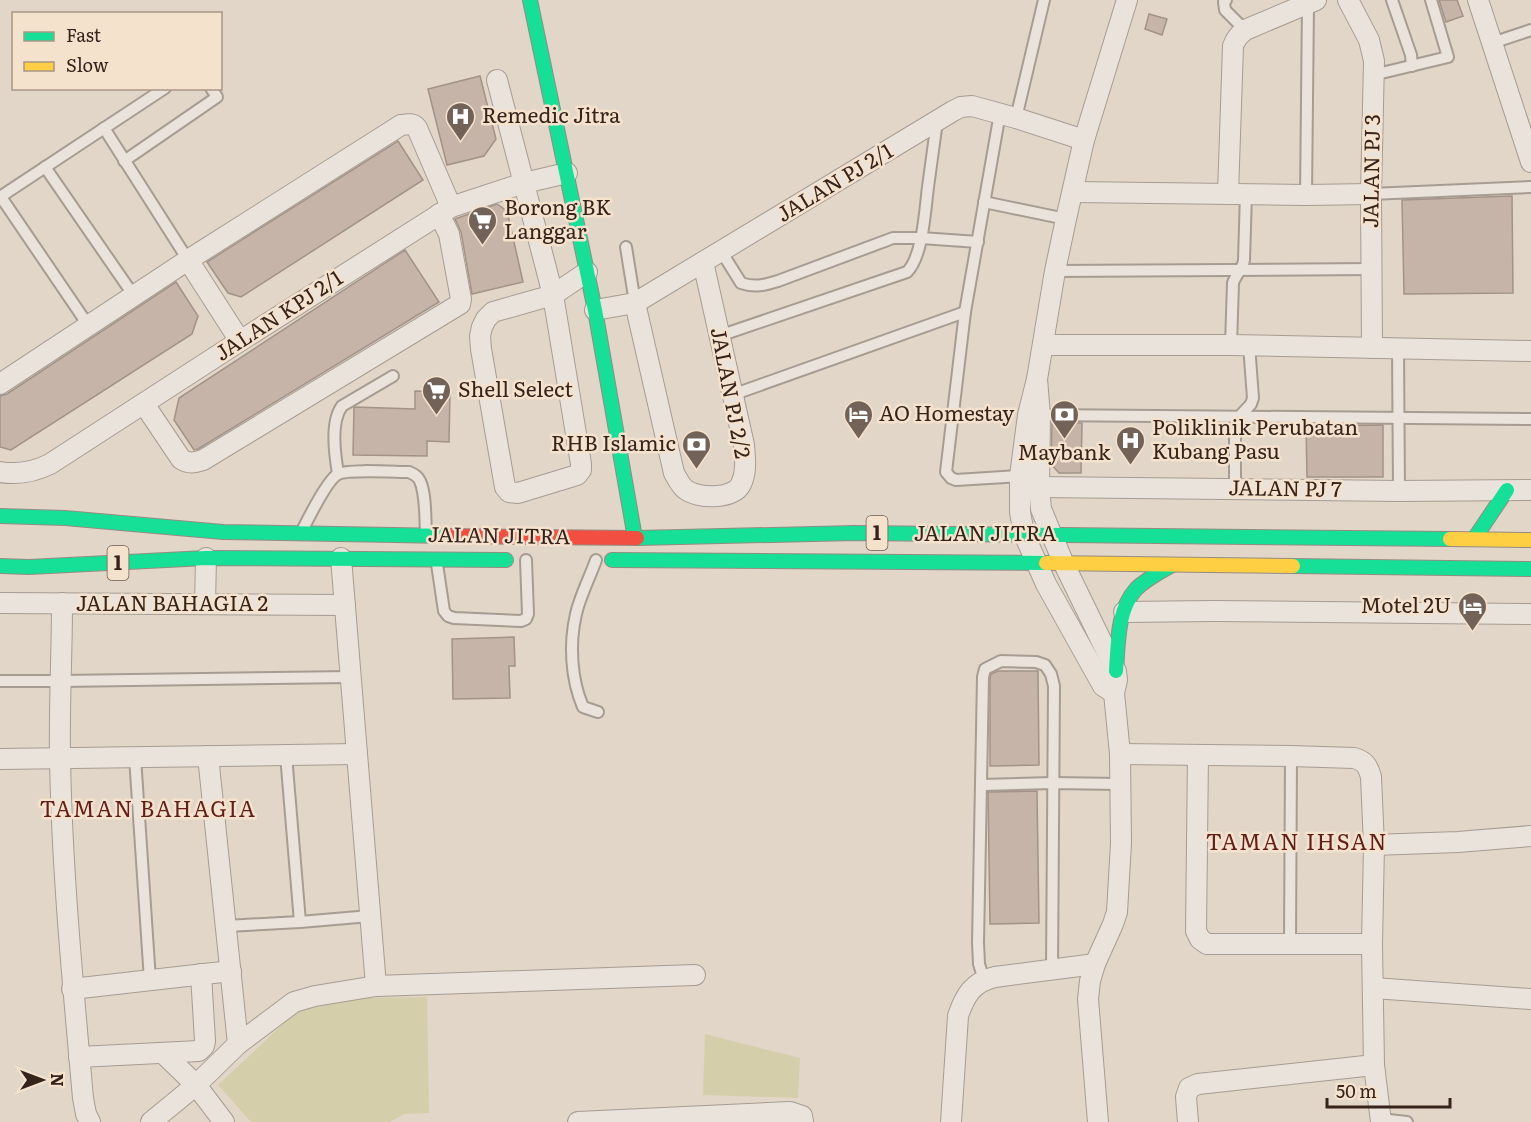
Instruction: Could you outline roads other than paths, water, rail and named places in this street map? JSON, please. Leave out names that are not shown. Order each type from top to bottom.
[{"type":"main road","points":[[530,0],[595,310],[635,538]]},
{"type":"main road","points":[[1474,539],[1507,490]]},
{"type":"main road","name":"JALAN JITRA","points":[[0,516],[65,518],[223,532],[299,534],[635,538],[855,533],[1531,540]]},
{"type":"main road","name":"JALAN JITRA","points":[[206,558],[532,560]]},
{"type":"main road","name":"1","points":[[0,566],[206,558]]},
{"type":"main road","name":"JALAN JITRA","points":[[591,560],[1531,569]]},
{"type":"main road","points":[[1116,671],[1118,637],[1127,602],[1133,592],[1143,583],[1172,565]]},
{"type":"street","points":[[1114,693],[1103,686],[1036,563],[1024,534],[1020,512],[1020,476],[1028,415],[1037,379],[1054,270],[1084,140],[1127,0]]},
{"type":"street","name":"JALAN PJ 3","points":[[1348,0],[1369,40],[1374,61],[1371,194],[1372,348]]},
{"type":"street","points":[[1478,0],[1531,162]]},
{"type":"street","points":[[1237,194],[1233,46],[1238,36],[1245,30],[1312,2]]},
{"type":"street","points":[[497,80],[553,295],[581,470],[577,475],[518,493],[509,492],[505,487],[481,349],[482,327],[493,312],[553,295],[587,272]]},
{"type":"street","name":"JALAN PJ 2/1","points":[[595,310],[635,303],[961,107],[972,106],[1084,140]]},
{"type":"street","points":[[0,384],[188,260],[401,125],[414,125],[417,128],[445,211],[461,298],[460,304],[194,464],[181,459],[144,404]]},
{"type":"street","name":"JALAN KPJ 2/1","points":[[0,472],[27,473],[50,464],[445,211],[524,183],[567,173]]},
{"type":"street","points":[[1073,192],[1371,194]]},
{"type":"street","points":[[188,260],[240,341]]},
{"type":"street","name":"JALAN PJ 2/2","points":[[635,303],[674,473],[685,490],[693,494],[729,495],[741,484],[745,460],[744,445],[703,262]]},
{"type":"street","points":[[1042,345],[1240,345],[1531,351]]},
{"type":"street","points":[[1037,379],[1040,415],[1041,509],[1064,564],[1116,671],[1117,680],[1114,693],[1120,754],[1121,843],[1117,912],[1095,964],[1088,999],[1098,1122]]},
{"type":"street","name":"JALAN PJ 7","points":[[1039,487],[1399,491],[1531,490]]},
{"type":"street","points":[[205,604],[206,558]]},
{"type":"street","points":[[341,558],[376,986]]},
{"type":"street","name":"JALAN BAHAGIA 2","points":[[0,603],[345,605]]},
{"type":"street","points":[[62,603],[60,758],[65,873],[72,988],[83,1098],[90,1122]]},
{"type":"street","points":[[1124,612],[1531,614]]},
{"type":"street","points":[[0,759],[357,754]]},
{"type":"street","points":[[1120,754],[1354,758],[1362,760],[1368,767],[1371,777],[1374,845],[1372,944],[1374,1065],[1380,1120]]},
{"type":"street","points":[[1198,755],[1196,931],[1200,939],[1207,944],[1372,944]]},
{"type":"street","points":[[208,756],[238,1044]]},
{"type":"street","points":[[1374,845],[1458,842],[1531,836]]},
{"type":"street","points":[[951,1122],[958,1016],[969,992],[984,980],[995,977],[1095,964]]},
{"type":"street","points":[[72,988],[231,971]]},
{"type":"street","points":[[79,1057],[199,1051],[204,1046],[201,974]]},
{"type":"street","points":[[151,1122],[196,1085],[238,1044],[294,1002],[337,991],[376,986],[695,975]]},
{"type":"street","points":[[1373,988],[1531,999]]},
{"type":"street","points":[[163,1053],[196,1085],[224,1122]]},
{"type":"street","points":[[1188,1122],[1186,1097],[1189,1088],[1198,1084],[1374,1065]]},
{"type":"street","points":[[578,1122],[790,1112],[802,1116],[803,1122]]},
{"type":"lane","points":[[1020,476],[956,480],[946,472],[965,312],[984,202],[1044,0]]},
{"type":"lane","points":[[1226,0],[1225,9],[1245,30]]},
{"type":"lane","points":[[1392,0],[1411,55],[1412,66]]},
{"type":"lane","points":[[1373,75],[1448,57],[1431,0]]},
{"type":"lane","points":[[1306,195],[1312,2]]},
{"type":"lane","points":[[1492,43],[1531,30]]},
{"type":"lane","points":[[88,325],[0,197],[162,90]]},
{"type":"lane","points":[[124,160],[217,97],[212,90]]},
{"type":"lane","points":[[719,336],[907,272],[915,260],[921,238],[937,121]]},
{"type":"lane","points":[[104,128],[188,260]]},
{"type":"lane","points":[[45,166],[134,296]]},
{"type":"lane","points":[[1371,194],[1531,186]]},
{"type":"lane","points":[[1234,489],[1234,426],[1251,404],[1252,398],[1240,345],[1233,283],[1244,265],[1237,194]]},
{"type":"lane","points":[[984,202],[1066,219]]},
{"type":"lane","points":[[721,251],[741,283],[755,287],[778,281],[888,239],[900,237],[978,242]]},
{"type":"lane","points":[[626,247],[635,303]]},
{"type":"lane","points":[[1054,270],[1371,269]]},
{"type":"lane","points":[[732,395],[965,312]]},
{"type":"lane","points":[[1398,349],[1399,491]]},
{"type":"lane","points":[[338,474],[334,439],[339,410],[393,376]]},
{"type":"lane","points":[[1040,415],[1531,419]]},
{"type":"lane","points":[[299,534],[329,483],[338,474],[409,472],[416,475],[420,481],[426,535]]},
{"type":"lane","points":[[436,559],[444,611],[448,616],[521,621],[526,619],[528,614],[532,560]]},
{"type":"lane","points":[[591,560],[576,612],[573,666],[576,692],[583,707],[598,712]]},
{"type":"lane","points":[[984,980],[978,943],[983,677],[985,669],[1001,661],[1036,662],[1045,665],[1051,674],[1054,686],[1052,970]]},
{"type":"lane","points":[[0,681],[351,677]]},
{"type":"lane","points":[[286,755],[300,922]]},
{"type":"lane","points":[[1290,943],[1291,756]]},
{"type":"lane","points":[[135,757],[150,980]]},
{"type":"lane","points":[[982,785],[1120,784]]},
{"type":"lane","points":[[226,926],[370,916]]},
{"type":"lane","points":[[1380,1120],[1407,1122]]},
{"type":"place","name":"Remedic Jitra","points":[[461,142]]},
{"type":"place","name":"Borong BK Langgar","points":[[483,246]]},
{"type":"place","name":"Shell Select","points":[[437,416]]},
{"type":"place","name":"AO Homestay","points":[[858,440]]},
{"type":"place","name":"Maybank","points":[[1064,440]]},
{"type":"place","name":"Poliklinik Perubatan Kubang Pasu","points":[[1131,466]]},
{"type":"place","name":"RHB Islamic","points":[[697,470]]},
{"type":"place","name":"Motel 2U","points":[[1472,632]]},
{"type":"district","name":"TAMAN BAHAGIA","points":[[148,809]]},
{"type":"district","name":"TAMAN IHSAN","points":[[1297,842]]}]
